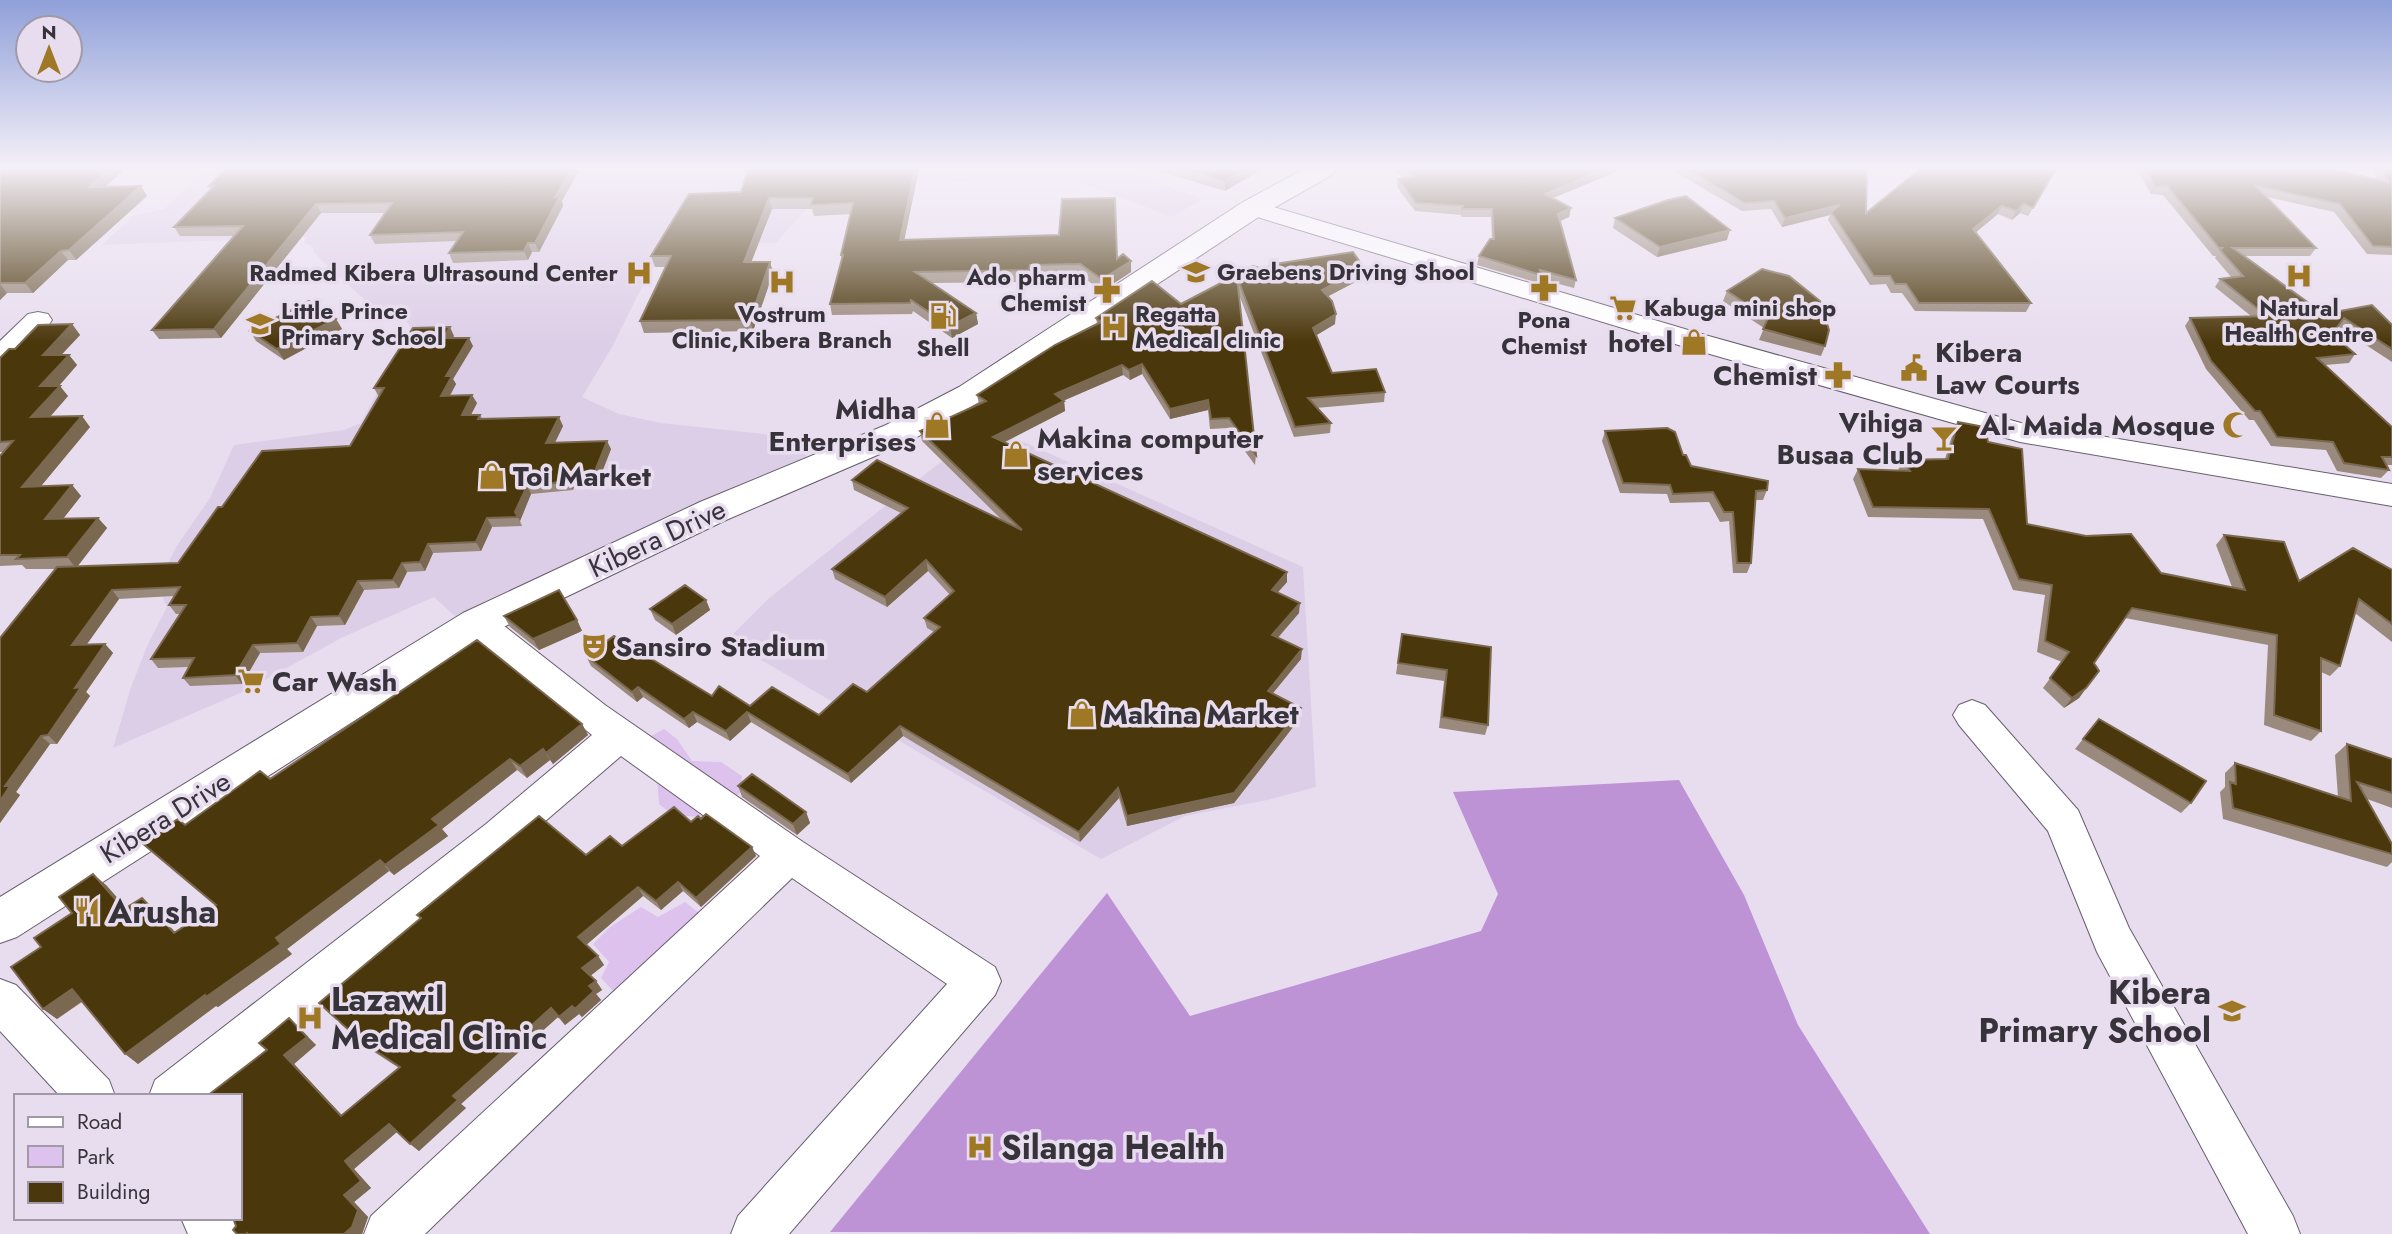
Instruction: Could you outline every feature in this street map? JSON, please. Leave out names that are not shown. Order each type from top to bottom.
[{"type":"street","name":"Kibera Drive","points":[[0,922],[477,623],[713,511],[898,433],[970,394],[1225,227]]},
{"type":"street","points":[[1315,227],[1708,345],[2020,432],[2354,491],[2392,495]]},
{"type":"street","points":[[0,321],[38,320],[0,357]]},
{"type":"street","points":[[477,623],[620,734],[789,854],[979,981],[756,1234]]},
{"type":"street","points":[[1972,715],[2064,822],[2112,938],[2275,1234]]},
{"type":"street","points":[[175,1094],[500,836],[620,734]]},
{"type":"street","points":[[389,1234],[789,854]]},
{"type":"street","points":[[0,1000],[90,1094]]},
{"type":"street","points":[[208,1220],[220,1234]]},
{"type":"shaded area","name":"Toi Market","points":[[122,227],[791,227],[776,243],[672,243],[648,275],[612,347],[582,397],[619,414],[661,423],[784,436],[807,456],[459,620],[434,597],[343,637],[245,691],[113,748],[131,687],[148,644],[167,607],[157,585],[176,547],[210,498],[234,445],[344,430],[361,423],[411,328],[408,323],[368,303],[314,253],[313,247],[304,242],[307,237],[102,245]]},
{"type":"shaded area","name":"Makina Market","points":[[997,430],[1303,567],[1316,787],[1267,800],[1185,816],[1101,859],[727,640],[768,599],[938,464]]},
{"type":"shaded area","points":[[1679,780],[1744,895],[1798,1025],[1930,1234],[830,1232],[1107,893],[1190,1016],[1481,931],[1498,894],[1453,792]]},
{"type":"green space","points":[[664,729],[677,739],[692,761],[721,762],[742,776],[741,792],[713,818],[673,815],[659,804],[656,764],[649,737]]},
{"type":"green space","points":[[685,902],[699,913],[626,1005],[601,978],[609,962],[593,944],[610,927],[641,907],[658,917]]},
{"type":"building","points":[[0,227],[95,227],[69,250],[61,251],[25,283],[0,283]]},
{"type":"building","points":[[242,227],[298,227],[214,329],[152,330]]},
{"type":"building","points":[[376,227],[544,227],[535,243],[528,243],[524,251],[449,253],[463,232],[370,235]]},
{"type":"building","points":[[669,227],[758,227],[744,262],[770,262],[750,320],[640,321],[671,256],[651,256]]},
{"type":"building","points":[[848,227],[903,227],[900,240],[1059,235],[1060,227],[1116,227],[1117,259],[1123,254],[1131,261],[1102,279],[1080,264],[1030,265],[1029,270],[915,272],[976,313],[950,326],[911,300],[910,303],[830,304]]},
{"type":"building","points":[[1493,227],[1561,227],[1576,280],[1540,270],[1541,275],[1479,256],[1490,239],[1494,239]]},
{"type":"building","points":[[1628,227],[1726,227],[1730,230],[1660,247]]},
{"type":"building","points":[[1841,227],[1976,227],[1973,229],[2031,303],[1919,303],[1906,284],[1895,284],[1890,276],[1874,276]]},
{"type":"building","points":[[2201,227],[2295,227],[2316,248],[2233,248],[2324,314],[2372,305],[2392,325],[2392,349],[2344,318],[2332,334],[2355,354],[2317,358],[2392,427],[2392,457],[2382,457],[2389,470],[2344,463],[2333,442],[2277,437],[2260,411],[2255,411],[2211,361],[2190,318],[2267,316],[2220,279],[2243,276],[2220,250],[2222,248],[2219,248]]},
{"type":"building","points":[[2358,227],[2392,227],[2392,247],[2373,246]]},
{"type":"building","name":"Makina Market","points":[[1353,252],[1364,268],[1322,290],[1332,301],[1336,314],[1313,328],[1332,373],[1376,369],[1385,392],[1308,398],[1331,423],[1295,427],[1237,277],[1256,455],[1229,418],[1211,419],[1208,400],[1170,409],[1142,364],[1129,370],[1122,365],[1055,394],[1064,401],[993,437],[1287,572],[1272,590],[1300,603],[1272,635],[1302,649],[1268,691],[1301,708],[1234,793],[1127,816],[1118,788],[1079,832],[900,726],[848,774],[747,712],[726,731],[693,712],[684,719],[638,687],[632,692],[586,656],[614,636],[712,696],[719,686],[750,706],[772,687],[819,715],[853,684],[867,692],[940,627],[924,618],[954,591],[926,560],[885,597],[832,569],[908,508],[852,480],[877,460],[1022,530],[920,431],[986,401],[977,395],[1055,345],[1101,322],[1096,318],[1152,281],[1181,304],[1253,266],[1263,269],[1275,264]]},
{"type":"building","points":[[1762,269],[1789,276],[1820,301],[1829,330],[1825,346],[1763,329],[1768,318],[1727,291]]},
{"type":"building","points":[[309,301],[336,319],[277,349],[250,331]]},
{"type":"building","points":[[72,324],[43,355],[69,355],[40,386],[60,386],[31,417],[82,416],[22,487],[72,485],[45,519],[98,518],[67,557],[16,559],[20,555],[0,555],[0,456],[13,441],[0,442],[0,358],[9,349],[15,349],[38,325]]},
{"type":"building","points":[[450,327],[443,338],[469,338],[446,376],[452,376],[441,396],[472,395],[462,415],[480,415],[478,419],[559,417],[546,443],[607,441],[593,476],[570,477],[569,481],[527,486],[515,512],[518,517],[487,518],[476,542],[428,544],[420,562],[402,563],[393,580],[358,581],[339,616],[311,617],[297,643],[253,645],[235,675],[183,678],[194,658],[151,659],[186,605],[169,605],[180,587],[112,590],[72,645],[105,644],[75,688],[81,687],[48,735],[41,736],[5,786],[10,786],[0,801],[0,638],[57,567],[178,563],[262,451],[350,446],[384,388],[374,388],[413,328]]},
{"type":"building","points":[[1958,422],[1985,427],[1988,442],[2022,449],[2027,524],[2086,536],[2131,534],[2161,573],[2245,590],[2224,535],[2284,542],[2299,581],[2353,548],[2392,570],[2392,624],[2359,599],[2340,666],[2321,658],[2321,731],[2274,715],[2277,635],[2132,608],[2094,663],[2099,671],[2086,688],[2072,698],[2050,678],[2069,652],[2045,641],[2052,585],[2019,579],[1989,509],[1873,507],[1858,469],[1910,471],[1903,460],[1948,459]]},
{"type":"building","points":[[1667,428],[1675,432],[1683,455],[1686,455],[1691,466],[1768,481],[1767,490],[1756,491],[1751,563],[1737,563],[1733,512],[1724,512],[1713,492],[1673,494],[1670,485],[1623,483],[1605,431]]},
{"type":"building","points":[[685,585],[706,600],[672,624],[650,609]]},
{"type":"building","points":[[559,590],[577,620],[533,639],[504,616]]},
{"type":"building","points":[[1402,634],[1491,647],[1488,725],[1442,717],[1447,670],[1398,663]]},
{"type":"building","points":[[477,640],[582,724],[546,753],[543,749],[520,766],[510,759],[432,819],[439,825],[385,865],[380,860],[276,938],[281,944],[206,997],[205,995],[125,1054],[72,989],[43,1009],[11,967],[41,947],[34,938],[72,913],[59,897],[93,874],[124,909],[142,898],[174,933],[216,905],[141,842],[178,819],[185,825],[260,771],[270,779]]},
{"type":"building","points":[[2099,719],[2206,781],[2191,803],[2083,739]]},
{"type":"building","points":[[2347,744],[2392,759],[2392,793],[2357,782],[2392,844],[2392,854],[2233,808],[2230,782],[2236,784],[2235,763],[2351,801]]},
{"type":"building","points":[[752,774],[806,812],[793,824],[738,786]]},
{"type":"building","points":[[674,807],[691,822],[706,814],[752,847],[696,898],[678,882],[656,901],[638,887],[578,937],[598,956],[582,968],[596,981],[589,986],[594,991],[575,1009],[572,1006],[559,1017],[551,1008],[453,1096],[458,1100],[410,1144],[389,1124],[345,1161],[361,1181],[344,1195],[358,1210],[352,1227],[344,1234],[237,1234],[233,1230],[236,1226],[234,1220],[242,1220],[242,1094],[210,1094],[267,1050],[259,1043],[289,1018],[307,1037],[284,1055],[341,1116],[400,1067],[362,1042],[319,1003],[421,918],[417,915],[539,816],[586,855],[610,836],[622,846]]},
{"type":"place","name":"Graebens Driving Shool","points":[[1196,272]]},
{"type":"place","name":"Radmed Kibera Ultrasound Center","points":[[639,273]]},
{"type":"place","name":"Natural Health Centre","points":[[2299,276]]},
{"type":"place","name":"Vostrum Clinic,Kibera Branch","points":[[782,282]]},
{"type":"place","name":"Pona Chemist","points":[[1544,288]]},
{"type":"place","name":"Ado pharm Chemist","points":[[1107,290]]},
{"type":"place","name":"Kabuga mini shop","points":[[1623,308]]},
{"type":"place","name":"Shell","points":[[943,316]]},
{"type":"place","name":"Little Prince Primary School","points":[[260,324]]},
{"type":"place","name":"Regatta Medical clinic","points":[[1114,327]]},
{"type":"place","name":"hotel","points":[[1694,342]]},
{"type":"place","name":"Kibera Law Courts","points":[[1914,368]]},
{"type":"place","name":"Chemist","points":[[1838,375]]},
{"type":"place","name":"Midha Enterprises","points":[[937,425]]},
{"type":"place","name":"Al- Maida Mosque","points":[[2236,425]]},
{"type":"place","name":"Vihiga Busaa Club","points":[[1944,438]]},
{"type":"place","name":"Makina computer services","points":[[1016,454]]},
{"type":"place","name":"Toi Market","points":[[492,476]]},
{"type":"place","name":"Sansiro Stadium","points":[[594,646]]},
{"type":"place","name":"Car Wash","points":[[251,681]]},
{"type":"place","name":"Makina Market","points":[[1082,714]]},
{"type":"place","name":"Arusha","points":[[87,911]]},
{"type":"place","name":"Kibera Primary School","points":[[2232,1011]]},
{"type":"place","name":"Lazawil Medical Clinic","points":[[310,1018]]},
{"type":"place","name":"Silanga Health","points":[[980,1147]]}]
